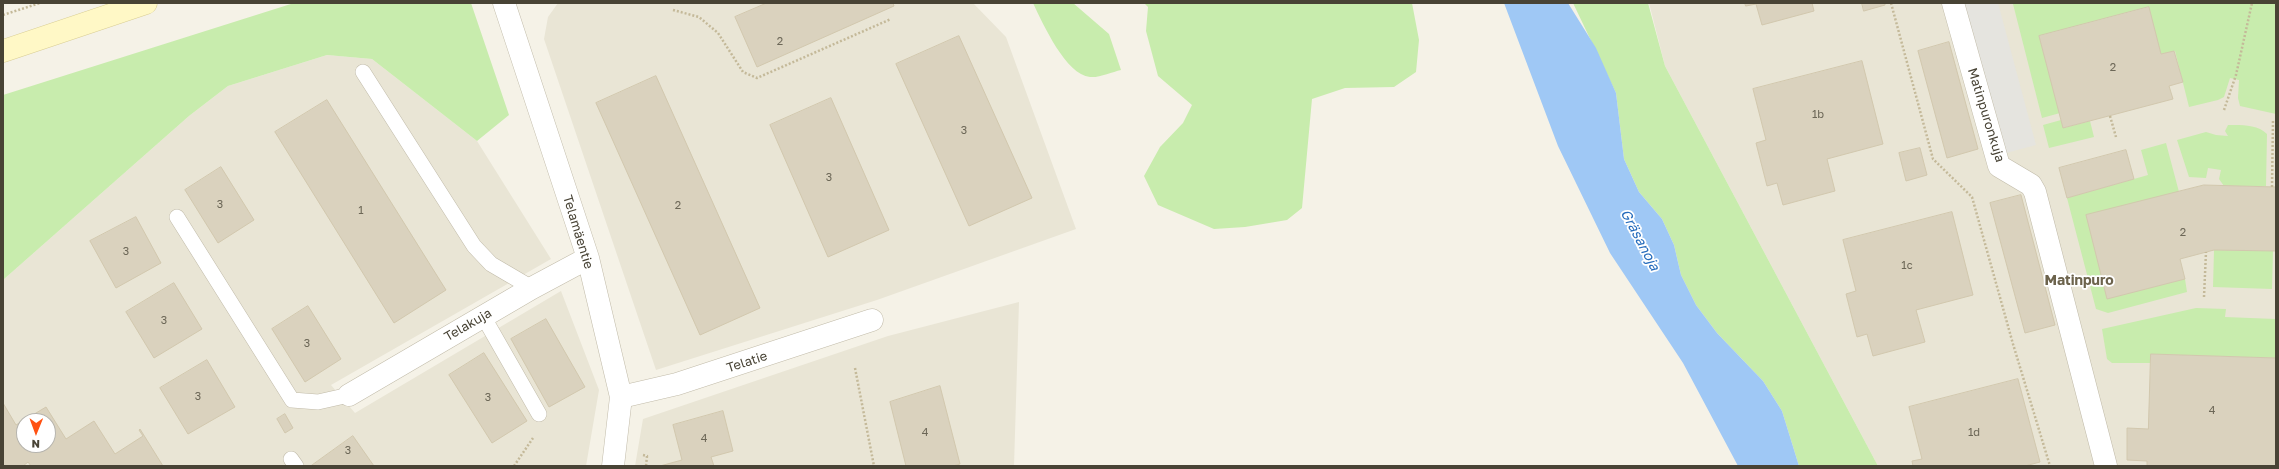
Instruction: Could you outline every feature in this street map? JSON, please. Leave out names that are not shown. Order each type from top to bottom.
[{"type":"main road","points":[[3,51],[146,3]]},
{"type":"street","name":"Telamäentie","points":[[504,3],[588,258],[621,397],[612,466]]},
{"type":"street","name":"Matinpuronkuja","points":[[1954,3],[1999,166],[2031,185],[2034,192],[2106,466]]},
{"type":"street","name":"Telakuja","points":[[349,395],[532,288],[588,258]]},
{"type":"street","name":"Telatie","points":[[621,397],[677,384],[872,320]]},
{"type":"lane","points":[[363,72],[474,246],[491,264],[532,288]]},
{"type":"lane","points":[[177,217],[292,400],[318,402],[349,395]]},
{"type":"lane","points":[[484,316],[539,414]]},
{"type":"path","points":[[3,15],[40,3]]},
{"type":"path","points":[[1891,3],[1933,160],[1972,197],[2013,344],[2050,466]]},
{"type":"path","points":[[2224,110],[2236,75],[2252,3]]},
{"type":"path","points":[[673,10],[699,17],[718,34],[743,72],[757,78],[892,19]]},
{"type":"path","points":[[2110,116],[2116,137]]},
{"type":"path","points":[[2272,187],[2273,120]]},
{"type":"path","points":[[2204,297],[2206,252]]},
{"type":"path","points":[[855,368],[874,466]]},
{"type":"path","points":[[514,466],[536,434],[539,423],[539,414]]},
{"type":"shaded area","points":[[558,3],[973,3],[1006,37],[1076,229],[877,300],[656,370],[544,39],[548,17]]},
{"type":"shaded area","points":[[1649,3],[2276,3],[2276,466],[1878,466],[1665,66]]},
{"type":"shaded area","points":[[1953,3],[1998,3],[2036,145],[1995,156]]},
{"type":"shaded area","points":[[327,55],[372,59],[477,141],[551,259],[331,385],[355,413],[561,291],[599,390],[586,466],[3,466],[3,280],[189,116],[228,86]]},
{"type":"shaded area","points":[[1019,302],[1014,466],[635,466],[643,419],[888,336]]},
{"type":"green space","points":[[294,3],[471,3],[509,115],[477,141],[372,59],[327,55],[228,86],[189,116],[3,280],[3,95]]},
{"type":"green space","points":[[1033,3],[1073,3],[1109,34],[1121,70],[1101,76],[1090,77],[1081,74],[1072,68],[1056,47]]},
{"type":"green space","points":[[1144,3],[1412,3],[1419,40],[1416,72],[1394,87],[1345,88],[1312,99],[1302,208],[1287,220],[1245,227],[1214,229],[1158,205],[1144,176],[1160,147],[1183,123],[1192,105],[1158,76],[1146,31],[1148,7]]},
{"type":"green space","points":[[1573,3],[1648,3],[1665,66],[1878,466],[1799,466],[1782,411],[1763,381],[1717,333],[1696,305],[1681,275],[1674,245],[1662,219],[1639,192],[1624,159],[1616,93]]},
{"type":"green space","points":[[2276,3],[2276,114],[2240,106],[2238,98],[2239,80],[2230,78],[2224,97],[2218,100],[2189,107],[2175,51],[2161,54],[2148,7],[2039,36],[2060,113],[2042,118],[2013,4]]},
{"type":"green space","points":[[2061,120],[2064,128],[2090,121],[2094,137],[2049,148],[2043,125]]},
{"type":"green space","points":[[2228,125],[2243,125],[2259,128],[2267,134],[2266,186],[2224,186],[2219,179],[2221,170],[2208,168],[2206,178],[2189,177],[2177,140],[2206,132],[2228,136],[2225,131]]},
{"type":"green space","points":[[2166,143],[2179,192],[2107,298],[2185,279],[2187,292],[2108,313],[2096,309],[2067,198],[2148,175],[2141,150]]},
{"type":"green space","points":[[2214,250],[2273,251],[2272,289],[2213,287]]},
{"type":"green space","points":[[2196,308],[2226,309],[2225,317],[2276,319],[2276,358],[2151,354],[2150,363],[2112,363],[2107,359],[2102,329]]},
{"type":"water","name":"Gräsanoja","points":[[1504,3],[1568,3],[1596,48],[1616,93],[1624,159],[1639,192],[1662,219],[1674,245],[1681,275],[1696,305],[1717,333],[1763,381],[1782,411],[1799,466],[1738,466],[1683,363],[1610,253],[1558,146]]},
{"type":"building","points":[[767,3],[893,3],[894,6],[757,67],[735,17]]},
{"type":"building","points":[[1745,3],[1812,3],[1814,11],[1762,25],[1756,4],[1746,6]]},
{"type":"building","points":[[1862,3],[1885,3],[1885,5],[1864,11]]},
{"type":"building","points":[[2149,7],[2161,54],[2174,51],[2183,82],[2169,86],[2173,99],[2063,128],[2039,36]]},
{"type":"building","points":[[959,36],[1032,198],[969,226],[896,64]]},
{"type":"building","points":[[1949,42],[1978,149],[1947,158],[1918,51]]},
{"type":"building","points":[[1862,61],[1883,144],[1827,159],[1835,191],[1783,205],[1777,183],[1767,186],[1756,143],[1766,140],[1753,89]]},
{"type":"building","points":[[656,76],[760,308],[700,335],[596,103]]},
{"type":"building","points":[[831,98],[889,230],[828,257],[770,125]]},
{"type":"building","points":[[327,100],[446,290],[394,323],[275,132]]},
{"type":"building","points":[[1920,148],[1927,175],[1906,181],[1899,153]]},
{"type":"building","points":[[2126,150],[2134,179],[2067,198],[2059,168]]},
{"type":"building","points":[[221,167],[254,220],[218,243],[185,190]]},
{"type":"building","points":[[2204,185],[2276,187],[2276,251],[2214,250],[2180,259],[2185,279],[2107,299],[2086,215]]},
{"type":"building","points":[[2021,195],[2055,325],[2025,333],[1990,203]]},
{"type":"building","points":[[1952,212],[1973,295],[1916,310],[1925,342],[1873,356],[1867,334],[1857,337],[1846,294],[1856,291],[1843,240]]},
{"type":"building","points":[[136,217],[161,263],[116,288],[90,241]]},
{"type":"building","points":[[174,283],[202,329],[154,358],[126,312]]},
{"type":"building","points":[[308,306],[341,359],[305,382],[272,329]]},
{"type":"building","points":[[546,319],[585,387],[549,407],[511,339]]},
{"type":"building","points":[[484,353],[527,421],[492,443],[449,375]]},
{"type":"building","points":[[2151,354],[2276,358],[2276,466],[2147,466],[2147,461],[2127,460],[2127,428],[2148,429]]},
{"type":"building","points":[[207,360],[235,407],[188,434],[160,388]]},
{"type":"building","points":[[2018,379],[2040,462],[2025,466],[1913,466],[1912,461],[1922,459],[1909,407]]},
{"type":"building","points":[[940,386],[960,464],[953,466],[906,466],[890,402]]},
{"type":"building","points":[[3,403],[16,425],[16,453],[56,453],[56,423],[66,439],[94,421],[115,454],[143,436],[139,430],[140,429],[163,466],[31,466],[28,462],[23,466],[3,466]]},
{"type":"building","points":[[46,407],[50,413],[36,413]]},
{"type":"building","points":[[723,411],[733,451],[711,457],[714,466],[660,466],[682,460],[673,425]]},
{"type":"building","points":[[285,414],[293,428],[285,433],[277,419]]},
{"type":"building","points":[[353,436],[374,466],[311,466]]},
{"type":"district","name":"Matinpuro","points":[[2079,281]]}]
